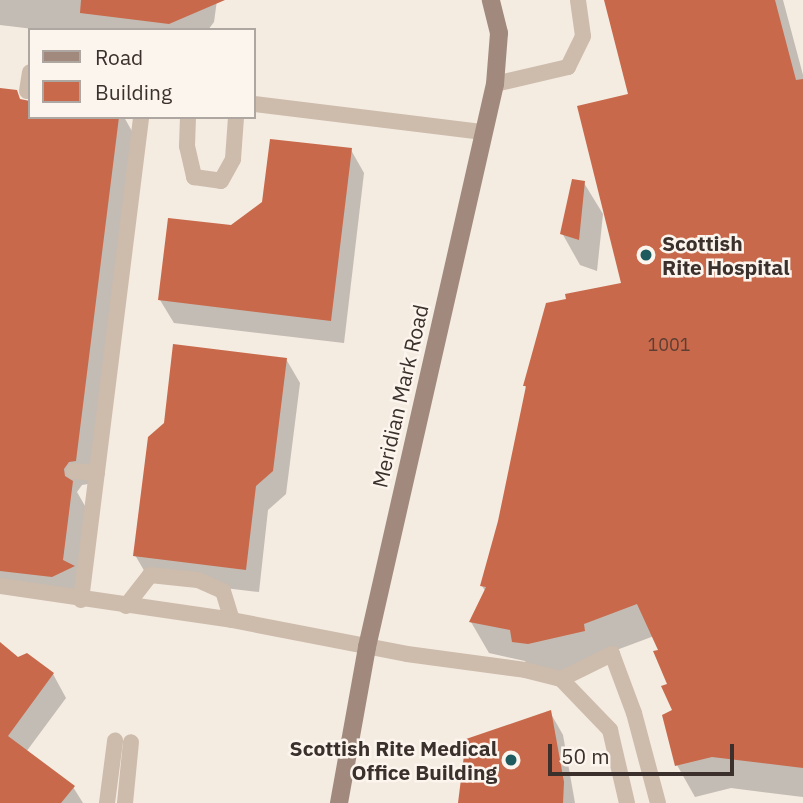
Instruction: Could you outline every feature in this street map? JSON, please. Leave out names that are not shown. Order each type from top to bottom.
[{"type":"street","name":"Meridian Mark Road","points":[[339,803],[367,647],[495,84],[499,33],[491,0]]},
{"type":"lane","points":[[495,84],[568,67],[583,36],[578,0]]},
{"type":"lane","points":[[27,91],[28,85]]},
{"type":"lane","points":[[256,104],[483,132]]},
{"type":"lane","points":[[81,600],[141,119]]},
{"type":"lane","points":[[188,119],[187,146],[194,177],[221,181],[233,159],[236,119]]},
{"type":"lane","points":[[74,471],[97,473]]},
{"type":"lane","points":[[126,606],[150,575],[198,580],[223,591],[232,620]]},
{"type":"lane","points":[[0,586],[81,600],[232,620],[367,647],[525,670],[561,679],[610,730],[627,803]]},
{"type":"lane","points":[[561,679],[612,654],[634,713],[658,803]]},
{"type":"lane","points":[[107,803],[123,742],[125,803]]},
{"type":"lane","points":[[617,803],[622,781]]},
{"type":"building","points":[[81,0],[225,0],[169,24],[80,13]]},
{"type":"building","name":"Scottish Rite Hospital","points":[[604,0],[775,0],[796,80],[803,79],[803,768],[712,757],[675,766],[662,715],[672,710],[661,686],[667,684],[653,651],[658,650],[637,604],[584,624],[585,631],[528,644],[512,642],[510,630],[469,622],[486,587],[480,586],[498,521],[526,386],[523,386],[546,303],[566,299],[565,294],[621,283],[577,106],[628,94]]},
{"type":"building","points":[[0,88],[17,90],[20,99],[28,101],[28,119],[119,119],[76,461],[69,462],[64,469],[65,476],[73,481],[63,560],[75,566],[52,577],[0,571]]},
{"type":"building","points":[[270,139],[352,148],[331,321],[158,300],[168,218],[231,225],[262,202]]},
{"type":"building","points":[[572,179],[585,181],[579,240],[560,234]]},
{"type":"building","points":[[173,344],[287,358],[273,471],[256,486],[246,570],[133,556],[148,437],[164,423]]},
{"type":"building","points":[[0,642],[18,657],[27,653],[54,673],[8,736],[75,786],[61,803],[0,803]]},
{"type":"building","name":"Scottish Rite Medical Office Building","points":[[551,710],[564,782],[563,803],[458,803],[466,739]]},
{"type":"place","name":"Scottish Rite Hospital","points":[[646,255]]},
{"type":"place","name":"Scottish Rite Medical Office Building","points":[[511,760]]}]
